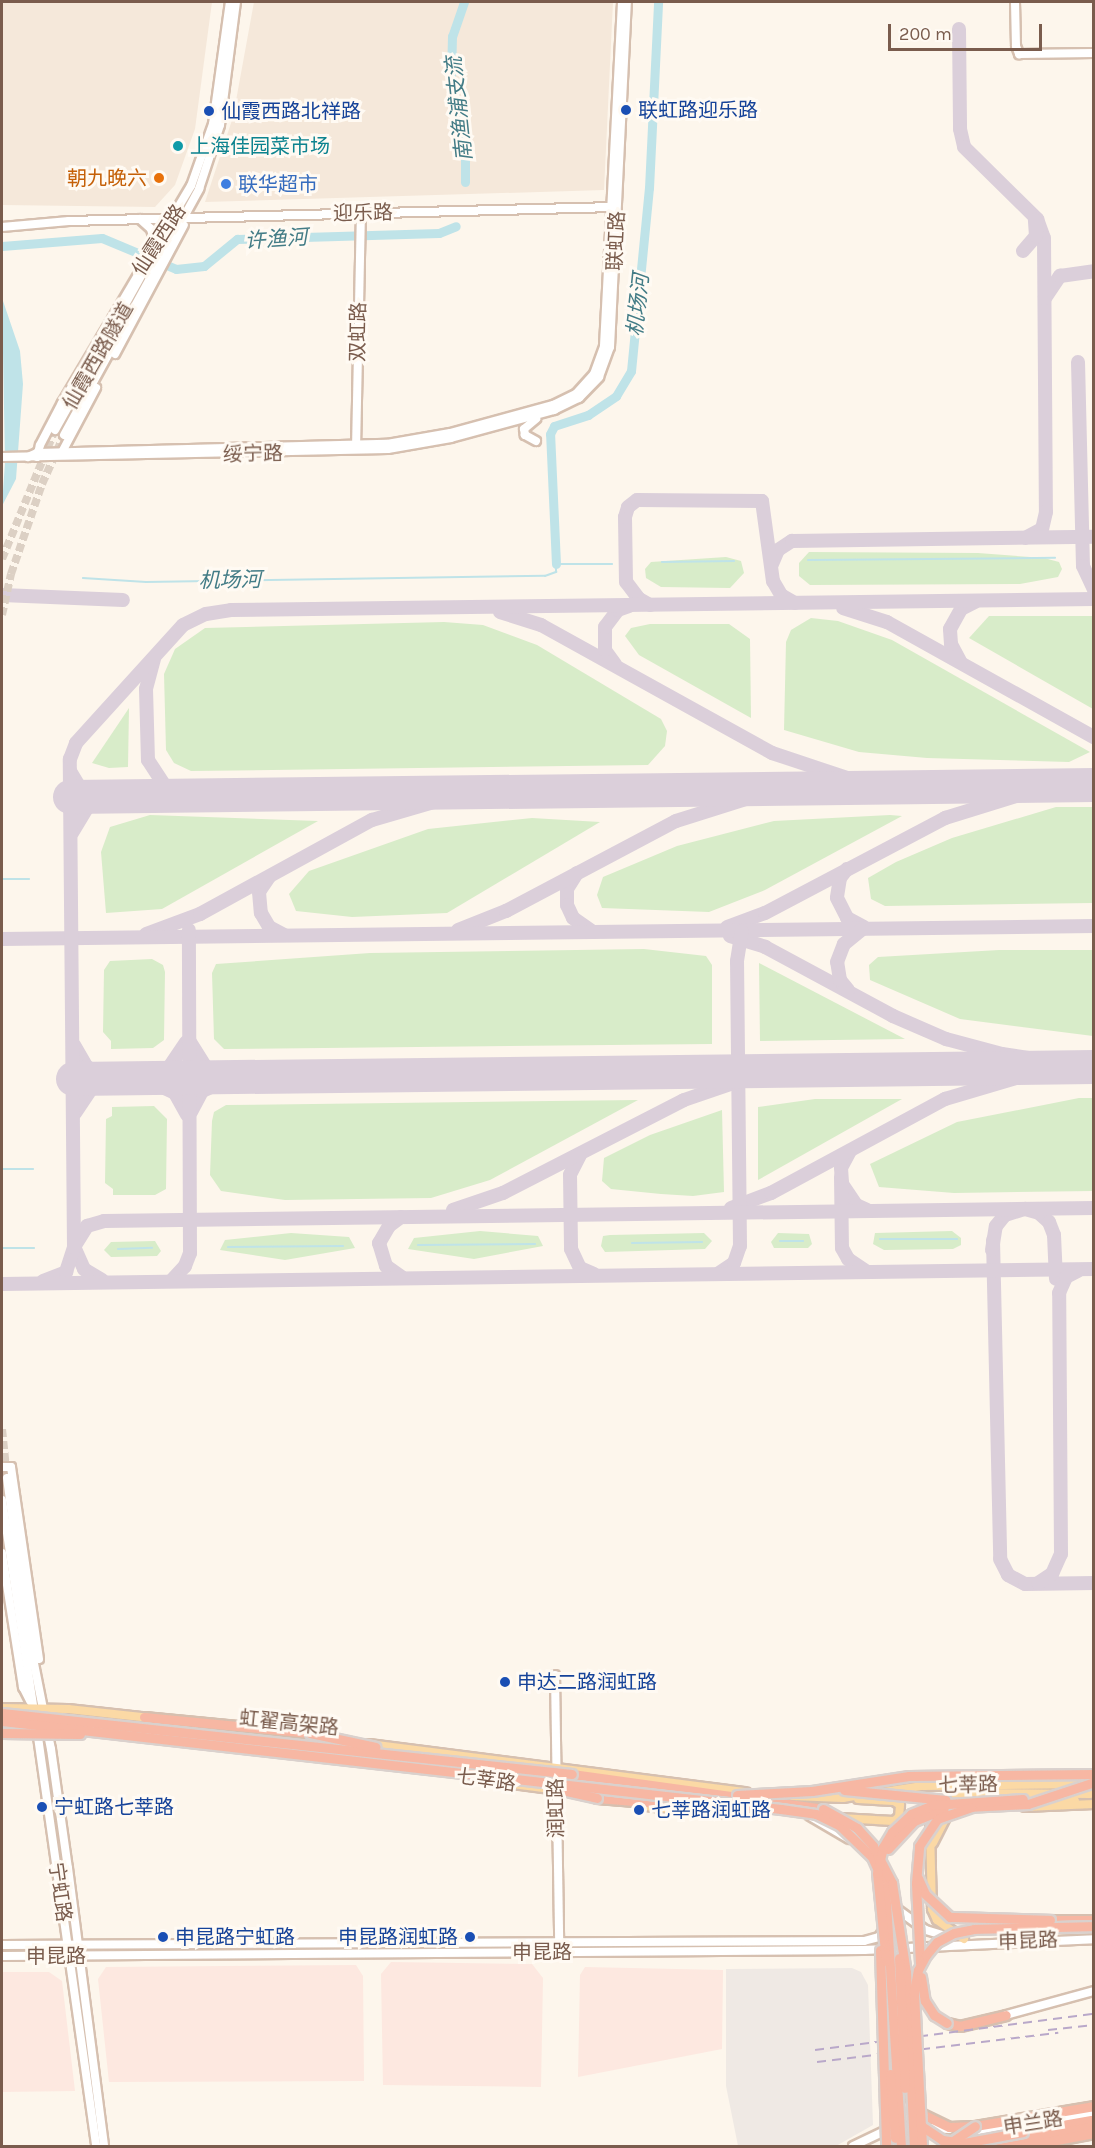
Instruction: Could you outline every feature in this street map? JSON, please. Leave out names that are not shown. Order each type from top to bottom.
[{"type":"highway","name":"虹翟高架路","points":[[2,1710],[572,1774],[737,1795]]},
{"type":"highway","points":[[144,1718],[176,1718],[310,1733],[407,1755]]},
{"type":"highway","name":"虹翟高架路","points":[[2,1723],[134,1734],[504,1778]]},
{"type":"highway","points":[[2,1735],[134,1734]]},
{"type":"highway","points":[[812,1791],[909,1776],[1094,1774]]},
{"type":"highway","points":[[504,1778],[597,1797],[760,1811]]},
{"type":"highway","points":[[504,1778],[781,1809],[816,1814],[838,1825],[872,1857],[885,1886],[896,2062],[898,2146]]},
{"type":"highway","points":[[882,1855],[914,1821],[935,1811],[1028,1804],[1094,1783]]},
{"type":"highway","points":[[737,1795],[858,1790],[955,1801],[1023,1799]]},
{"type":"highway","points":[[737,1795],[823,1809],[857,1828],[885,1865],[897,1914],[906,1971],[914,2146]]},
{"type":"highway","points":[[898,2146],[892,2118],[887,1970],[876,1890],[882,1855],[892,1832],[911,1814],[955,1801]]},
{"type":"highway","points":[[971,1807],[951,1812],[926,1832],[919,1846],[916,1873],[921,1986],[925,2001],[947,2023],[960,2026],[1006,2014]]},
{"type":"highway","points":[[916,1873],[925,1894],[951,1917],[1094,1920]]},
{"type":"highway","points":[[897,1914],[906,2099],[913,2117],[925,2130],[942,2140],[964,2143],[1024,2143],[1094,2126]]},
{"type":"highway","points":[[922,2146],[914,1992],[918,1970],[926,1955],[937,1942],[954,1933],[1094,1926]]},
{"type":"highway","points":[[880,1929],[886,2146]]},
{"type":"highway","points":[[896,2062],[902,2086],[918,2112],[949,2127],[974,2129],[1094,2106]]},
{"type":"highway","points":[[964,2143],[1094,2120]]},
{"type":"highway","points":[[945,2146],[974,2129]]},
{"type":"highway","points":[[1006,2146],[1094,2133]]},
{"type":"main road","name":"仙霞西路","points":[[61,456],[144,282],[156,249],[191,186],[213,124],[230,2]]},
{"type":"main road","name":"仙霞西路","points":[[168,254],[185,218],[220,125],[236,2]]},
{"type":"main road","name":"联虹路","points":[[475,429],[555,410],[584,393],[606,363],[612,328],[622,2]]},
{"type":"main road","name":"联虹路","points":[[475,429],[565,400],[594,374],[604,346],[627,2]]},
{"type":"main road","points":[[1015,2],[1016,46],[1020,54],[1094,53]]},
{"type":"main road","name":"迎乐路","points":[[2,227],[140,219],[615,207]]},
{"type":"main road","name":"双虹路","points":[[356,449],[361,213]]},
{"type":"main road","name":"仙霞西路","points":[[168,254],[183,234],[185,218]]},
{"type":"main road","points":[[183,234],[197,218]]},
{"type":"main road","points":[[140,219],[152,229],[156,249]]},
{"type":"main road","points":[[144,282],[168,254]]},
{"type":"main road","name":"仙霞西路","points":[[37,456],[110,322],[144,282]]},
{"type":"main road","name":"仙霞西路隧道","points":[[55,430],[137,289],[144,282]]},
{"type":"main road","name":"仙霞西路隧道","points":[[64,435],[144,282]]},
{"type":"main road","points":[[110,322],[137,289]]},
{"type":"main road","points":[[536,441],[525,435],[527,424],[555,410]]},
{"type":"main road","name":"绥宁路","points":[[2,457],[356,449],[420,445],[475,429]]},
{"type":"main road","name":"宁虹路","points":[[2,1467],[11,1467],[30,1592],[44,1690],[38,1708]]},
{"type":"main road","name":"宁虹路","points":[[7,1478],[38,1708]]},
{"type":"main road","name":"宁虹路","points":[[2,1500],[80,1956],[104,2146]]},
{"type":"main road","name":"宁虹路","points":[[2,1553],[23,1687],[38,1708]]},
{"type":"main road","points":[[27,1628],[30,1592]]},
{"type":"main road","name":"润虹路","points":[[555,1676],[555,1767],[561,1951]]},
{"type":"main road","name":"七莘路","points":[[2,1710],[38,1708],[144,1718],[769,1794],[894,1801],[901,1812],[894,1821],[760,1811],[711,1814],[595,1801],[556,1790],[370,1764],[2,1723]]},
{"type":"main road","name":"宁虹路","points":[[42,1726],[39,1736],[96,2146]]},
{"type":"main road","points":[[2,1735],[39,1736]]},
{"type":"main road","points":[[370,1744],[370,1764]]},
{"type":"main road","name":"七莘路","points":[[843,1798],[923,1786],[1094,1783]]},
{"type":"main road","points":[[964,1939],[937,1920],[932,1909],[930,1859],[935,1810],[942,1801],[954,1795],[1092,1800]]},
{"type":"main road","points":[[1023,1799],[1092,1800]]},
{"type":"main road","points":[[930,1859],[940,1824],[955,1812],[970,1808],[1092,1800]]},
{"type":"main road","points":[[810,1816],[845,1835],[866,1854],[880,1872],[893,1906],[907,1918],[927,1930],[964,1939],[1001,1941]]},
{"type":"main road","name":"申昆路","points":[[2,1945],[864,1941],[879,1937],[886,1926],[886,1889]]},
{"type":"main road","name":"申昆路","points":[[2,1956],[864,1950],[1001,1941],[1094,1938]]},
{"type":"main road","points":[[1006,2014],[1094,1990]]},
{"type":"main road","name":"申兰路","points":[[854,2146],[895,2126],[925,2125],[974,2129],[1094,2113]]},
{"type":"main road","points":[[925,2125],[937,2137],[936,2146]]},
{"type":"main road","points":[[863,2146],[868,2138]]},
{"type":"shaded area","points":[[2,2],[212,2],[195,129],[175,185],[155,207],[2,205]]},
{"type":"shaded area","points":[[254,2],[613,2],[604,190],[205,202],[233,117]]},
{"type":"shaded area","points":[[391,1962],[532,1964],[543,1978],[541,2087],[383,2085],[381,1974]]},
{"type":"shaded area","points":[[356,1965],[363,1976],[364,2081],[109,2082],[98,1979],[106,1967]]},
{"type":"shaded area","points":[[585,1967],[723,1970],[722,2049],[578,2077],[580,1975]]},
{"type":"shaded area","points":[[852,1968],[861,1972],[868,1985],[873,2125],[836,2146],[738,2146],[726,2086],[726,1969]]},
{"type":"shaded area","points":[[2,1972],[49,1972],[62,1981],[75,2091],[2,2092]]},
{"type":"green space","points":[[809,552],[978,553],[1044,558],[1059,562],[1062,569],[1058,577],[1020,584],[810,585],[799,576],[799,563]]},
{"type":"green space","points":[[726,557],[741,561],[744,573],[730,588],[661,587],[646,578],[645,569],[651,562]]},
{"type":"green space","points":[[989,616],[1093,616],[1093,709],[969,638]]},
{"type":"green space","points":[[811,618],[838,621],[892,640],[1090,752],[1069,762],[927,758],[859,752],[784,730],[786,642],[791,630]]},
{"type":"green space","points":[[444,622],[483,625],[537,645],[661,719],[667,731],[665,746],[648,765],[191,771],[174,763],[166,750],[164,674],[175,649],[205,628]]},
{"type":"green space","points":[[650,624],[729,624],[750,639],[751,718],[639,655],[625,636],[631,628]]},
{"type":"green space","points":[[129,708],[128,767],[109,768],[92,763]]},
{"type":"green space","points":[[1056,807],[1093,807],[1093,903],[885,906],[871,899],[868,878],[896,862],[952,838]]},
{"type":"green space","points":[[150,815],[318,821],[162,909],[106,913],[101,852],[110,827]]},
{"type":"green space","points":[[902,816],[765,890],[709,912],[602,908],[597,895],[603,877],[677,846],[774,821]]},
{"type":"green space","points":[[532,818],[600,822],[447,913],[352,917],[296,911],[289,894],[309,871],[428,829]]},
{"type":"green space","points":[[644,949],[706,956],[712,965],[712,1044],[224,1049],[214,1039],[212,973],[216,964],[370,953]]},
{"type":"green space","points":[[999,950],[1093,950],[1093,1036],[960,1019],[870,980],[869,965],[878,957]]},
{"type":"green space","points":[[152,959],[163,965],[165,972],[164,1040],[153,1048],[111,1049],[111,1041],[103,1032],[104,970],[110,961]]},
{"type":"green space","points":[[759,963],[905,1039],[760,1041]]},
{"type":"green space","points":[[1079,1098],[1093,1098],[1093,1191],[954,1193],[879,1187],[870,1164],[957,1122]]},
{"type":"green space","points":[[815,1099],[902,1099],[758,1180],[758,1107]]},
{"type":"green space","points":[[638,1100],[490,1180],[431,1198],[285,1200],[221,1191],[210,1175],[214,1112],[226,1105]]},
{"type":"green space","points":[[154,1106],[167,1119],[166,1189],[155,1195],[113,1195],[113,1189],[105,1183],[106,1119],[112,1116],[112,1107]]},
{"type":"green space","points":[[722,1110],[724,1192],[693,1196],[661,1194],[611,1189],[602,1181],[604,1158],[650,1135]]},
{"type":"green space","points":[[480,1231],[538,1236],[543,1246],[474,1259],[408,1249],[414,1238]]},
{"type":"green space","points":[[952,1231],[961,1238],[961,1245],[953,1249],[884,1250],[873,1244],[875,1233]]},
{"type":"green space","points":[[291,1233],[349,1237],[355,1248],[285,1260],[220,1250],[225,1240]]},
{"type":"green space","points":[[704,1233],[712,1241],[705,1249],[605,1252],[601,1246],[603,1236],[610,1235]]},
{"type":"green space","points":[[778,1233],[809,1234],[812,1244],[808,1248],[774,1248],[771,1242]]},
{"type":"green space","points":[[155,1241],[161,1251],[157,1256],[111,1257],[104,1250],[111,1242]]},
{"type":"water","points":[[2,298],[20,351],[23,384],[16,479],[2,506],[5,462]]},
{"type":"waterway","name":"南渔浦支流","points":[[464,2],[452,36],[451,76],[465,155],[465,182]]},
{"type":"waterway","name":"机场河","points":[[556,564],[550,434],[554,426],[588,415],[616,396],[631,371],[649,188],[658,2]]},
{"type":"waterway","name":"许渔河","points":[[2,246],[102,238],[176,269],[204,266],[237,239],[439,233],[456,226]]},
{"type":"waterway","points":[[808,560],[1055,558]]},
{"type":"waterway","points":[[662,562],[734,561]]},
{"type":"waterway","name":"机场河","points":[[83,578],[146,582],[545,576],[556,572],[556,564],[612,564]]},
{"type":"waterway","points":[[2,879],[29,879]]},
{"type":"waterway","points":[[2,1169],[33,1169]]},
{"type":"waterway","points":[[880,1239],[957,1239]]},
{"type":"waterway","points":[[780,1241],[803,1241]]},
{"type":"waterway","points":[[632,1243],[702,1242]]},
{"type":"waterway","points":[[418,1245],[535,1244]]},
{"type":"waterway","points":[[228,1247],[343,1246]]},
{"type":"waterway","points":[[2,1248],[34,1248]]},
{"type":"waterway","points":[[118,1249],[152,1248]]},
{"type":"taxiway","points":[[959,29],[960,129],[964,147],[1037,219],[1044,238],[1046,512],[1042,529],[1025,538]]},
{"type":"taxiway","points":[[1023,251],[1036,236],[1035,220]]},
{"type":"taxiway","points":[[1045,298],[1060,276],[1094,271]]},
{"type":"taxiway","points":[[1078,362],[1083,566],[1094,590]]},
{"type":"taxiway","points":[[650,605],[639,599],[626,582],[625,517],[628,507],[637,500],[762,501],[773,581],[781,595],[795,603]]},
{"type":"taxiway","points":[[772,564],[778,550],[792,541],[1094,537]]},
{"type":"taxiway","points":[[2,595],[123,600]]},
{"type":"taxiway","points":[[43,1281],[66,1272],[74,1247],[70,759],[76,743],[183,625],[206,614],[231,610],[1094,599]]},
{"type":"taxiway","points":[[960,661],[951,644],[950,629],[961,609],[975,602]]},
{"type":"taxiway","points":[[615,664],[605,650],[605,627],[618,610],[629,606]]},
{"type":"taxiway","points":[[843,608],[887,622],[1094,737]]},
{"type":"taxiway","points":[[500,612],[541,625],[772,753],[847,778],[932,787]]},
{"type":"taxiway","points":[[154,659],[146,689],[148,760],[164,785],[189,795]]},
{"type":"taxiway","points":[[70,771],[81,789],[98,797]]},
{"type":"taxiway","points":[[727,927],[765,913],[945,818],[1023,794],[1090,785]]},
{"type":"taxiway","points":[[458,930],[506,911],[676,821],[746,799],[828,788]]},
{"type":"taxiway","points":[[146,934],[200,914],[372,820],[444,799],[506,792]]},
{"type":"taxiway","points":[[72,833],[87,808],[110,796]]},
{"type":"taxiway","points":[[847,869],[840,878],[837,898],[847,918],[864,927]]},
{"type":"taxiway","points":[[577,873],[567,889],[567,905],[573,918],[593,932]]},
{"type":"taxiway","points":[[269,877],[259,892],[261,913],[269,927],[284,935]]},
{"type":"taxiway","points":[[2,939],[1094,926]]},
{"type":"taxiway","points":[[172,1280],[185,1266],[190,1253],[189,930]]},
{"type":"taxiway","points":[[848,990],[840,980],[837,962],[844,944],[861,930]]},
{"type":"taxiway","points":[[719,1273],[734,1263],[740,1246],[737,961],[742,931]]},
{"type":"taxiway","points":[[730,936],[765,947],[893,1016],[946,1039],[1002,1054],[1068,1064]]},
{"type":"taxiway","points":[[143,1078],[168,1069],[186,1042]]},
{"type":"taxiway","points":[[190,1042],[206,1068],[236,1077]]},
{"type":"taxiway","points":[[74,1045],[86,1066],[100,1075],[116,1079]]},
{"type":"taxiway","points":[[731,1208],[771,1193],[945,1099],[1016,1078],[1091,1067]]},
{"type":"taxiway","points":[[453,1210],[503,1193],[684,1100],[739,1081],[826,1070]]},
{"type":"taxiway","points":[[191,1112],[202,1091],[231,1078]]},
{"type":"taxiway","points":[[75,1113],[92,1088],[116,1079]]},
{"type":"taxiway","points":[[145,1079],[175,1093],[187,1115]]},
{"type":"taxiway","points":[[850,1151],[841,1168],[842,1184],[856,1205],[867,1210]]},
{"type":"taxiway","points":[[580,1155],[570,1175],[571,1249],[580,1268],[594,1274]]},
{"type":"taxiway","points":[[841,1177],[842,1248],[848,1259],[866,1271]]},
{"type":"taxiway","points":[[102,1280],[84,1269],[74,1247],[87,1226],[104,1221],[1094,1208]]},
{"type":"taxiway","points":[[992,1250],[996,1226],[1005,1215],[1025,1209],[1039,1213],[1049,1222],[1054,1235],[1056,1279]]},
{"type":"taxiway","points":[[401,1217],[389,1226],[379,1243],[386,1266],[402,1277]]},
{"type":"taxiway","points":[[993,1240],[1000,1559],[1008,1575],[1025,1584],[1094,1583]]},
{"type":"taxiway","points":[[2,1284],[1094,1269]]},
{"type":"taxiway","points":[[1038,1583],[1052,1574],[1061,1554],[1059,1293],[1066,1277],[1078,1271]]},
{"type":"runway","points":[[70,797],[1094,785]]},
{"type":"runway","points":[[73,1079],[1094,1067]]},
{"type":"tunnel","points":[[2,559],[55,430]]},
{"type":"tunnel","points":[[2,615],[11,574],[42,484],[64,435]]},
{"type":"tunnel","points":[[2,1429],[7,1478]]},
{"type":"railway","points":[[815,2050],[1094,2014]]},
{"type":"railway","points":[[1048,2030],[1094,2025]]},
{"type":"railway","points":[[817,2062],[1058,2033]]},
{"type":"place","name":"联虹路迎乐路","points":[[626,110]]},
{"type":"place","name":"仙霞西路北祥路","points":[[209,111]]},
{"type":"place","name":"上海佳园菜市场","points":[[178,146]]},
{"type":"place","name":"朝九晚六","points":[[159,178]]},
{"type":"place","name":"联华超市","points":[[226,184]]},
{"type":"place","name":"申达二路润虹路","points":[[505,1682]]},
{"type":"place","name":"宁虹路七莘路","points":[[42,1807]]},
{"type":"place","name":"七莘路润虹路","points":[[639,1810]]},
{"type":"place","name":"申昆路宁虹路","points":[[163,1937]]},
{"type":"place","name":"申昆路润虹路","points":[[470,1937]]}]
